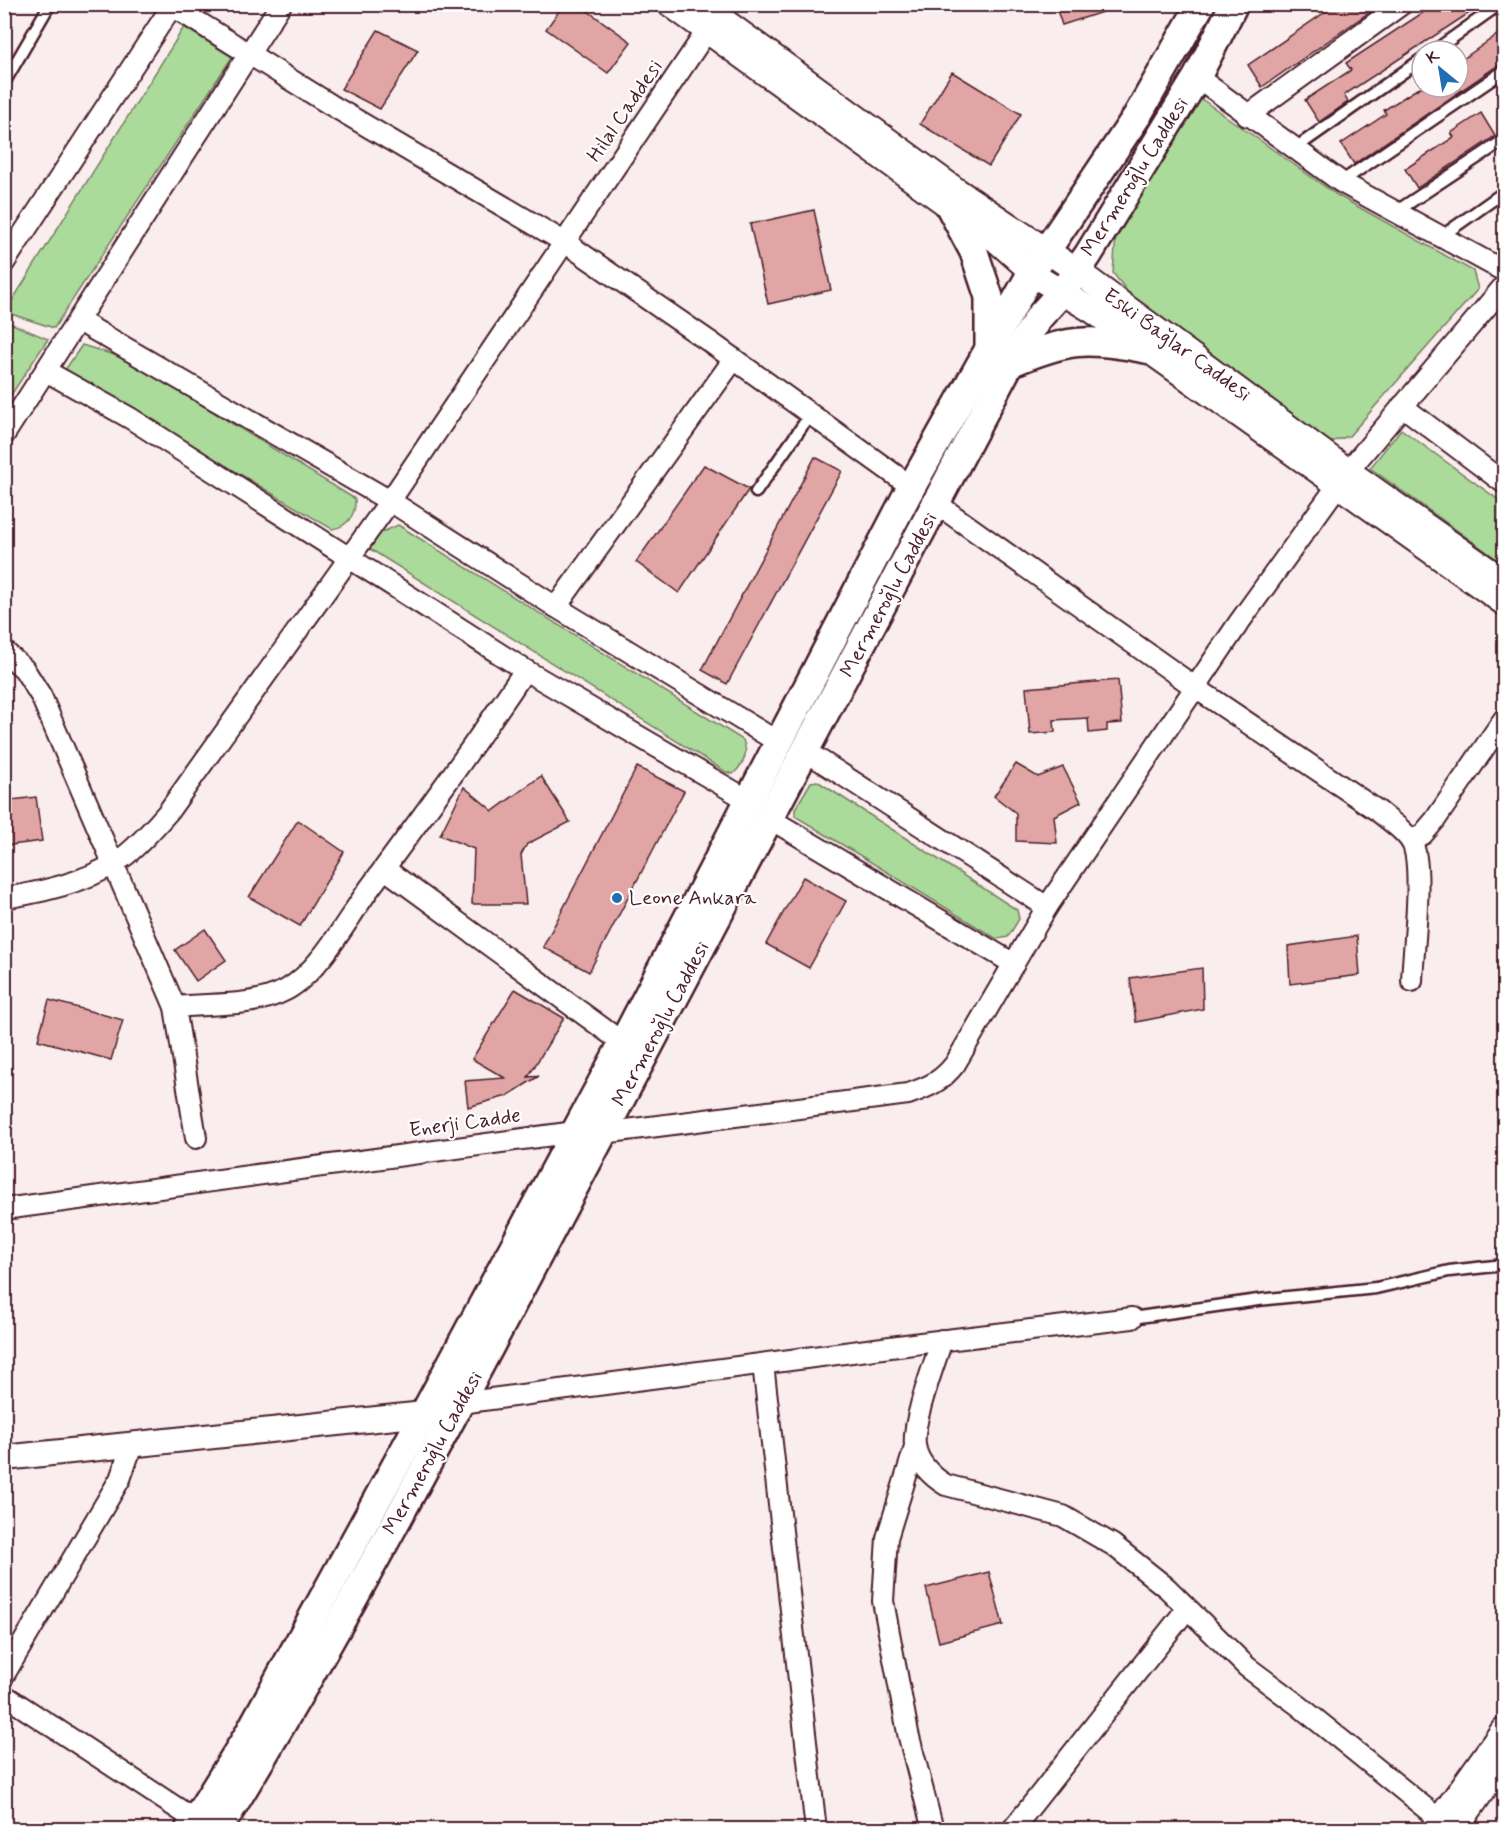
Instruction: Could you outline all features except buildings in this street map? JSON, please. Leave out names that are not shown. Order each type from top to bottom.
[{"type":"main road","name":"Mermeroğlu Caddesi","points":[[203,1827],[285,1722],[460,1403],[772,820],[937,504],[1000,356],[1032,272],[1046,248],[1137,117],[1201,4]]},
{"type":"main road","name":"Mermeroğlu Caddesi","points":[[203,1827],[247,1737],[623,1043],[747,800],[912,487],[1000,356],[1040,317],[1062,292],[1077,270],[1197,77],[1234,4]]},
{"type":"main road","points":[[950,207],[974,252],[989,297],[1000,356],[1078,340],[1113,342],[1146,349]]},
{"type":"street","points":[[4,435],[281,4]]},
{"type":"street","points":[[670,4],[713,14]]},
{"type":"street","points":[[1247,116],[1402,4]]},
{"type":"street","points":[[4,263],[171,5],[331,105],[566,243],[734,359],[912,487]]},
{"type":"street","name":"Eski Bağlar Caddesi","points":[[713,14],[950,207],[996,240],[1032,272],[1343,478],[1504,581]]},
{"type":"street","name":"Eski Bağlar Caddesi","points":[[713,14],[956,190],[1077,270],[1504,603]]},
{"type":"street","name":"Hilal Caddesi","points":[[4,898],[57,886],[112,865],[126,855],[168,812],[390,501],[566,243],[713,14]]},
{"type":"street","points":[[1197,77],[1247,116],[1341,182],[1504,271]]},
{"type":"street","points":[[772,820],[1014,964],[1047,907],[1343,478],[1504,286]]},
{"type":"street","points":[[79,321],[390,501],[556,607],[778,742]]},
{"type":"street","points":[[556,607],[734,359]]},
{"type":"street","points":[[46,371],[130,418],[525,670],[747,800]]},
{"type":"street","points":[[1402,406],[1504,483]]},
{"type":"street","points":[[937,504],[1196,688],[1378,811],[1411,841],[1416,878],[1412,981]]},
{"type":"street","points":[[4,651],[24,669],[41,696],[175,1007],[196,1138]]},
{"type":"street","points":[[175,1007],[240,1003],[271,997],[302,978],[323,954],[385,869],[525,670]]},
{"type":"street","points":[[1411,841],[1423,834],[1435,820],[1504,719]]},
{"type":"street","points":[[807,752],[1047,907]]},
{"type":"street","points":[[385,869],[623,1043]]},
{"type":"street","name":"Enerji Cadde","points":[[4,1209],[575,1132],[603,1133],[908,1094],[931,1087],[955,1064],[1014,964]]},
{"type":"street","points":[[460,1403],[942,1340],[1132,1318]]},
{"type":"street","points":[[933,1830],[908,1733],[883,1601],[886,1538],[915,1448],[917,1423],[942,1340]]},
{"type":"street","points":[[763,1364],[816,1830]]},
{"type":"street","points":[[4,1458],[424,1414]]},
{"type":"street","points":[[4,1675],[120,1479],[132,1445]]},
{"type":"street","points":[[915,1448],[927,1470],[946,1485],[1044,1510],[1080,1525],[1113,1545],[1167,1588],[1186,1610],[1247,1667],[1299,1705],[1444,1827]]},
{"type":"street","points":[[1012,1830],[1186,1610]]},
{"type":"street","points":[[4,1695],[203,1827]]},
{"type":"street","points":[[1444,1827],[1504,1729]]},
{"type":"street","points":[[1444,1827],[1504,1760]]},
{"type":"lane","points":[[4,83],[50,4]]},
{"type":"lane","points":[[1451,39],[1500,4]]},
{"type":"lane","points":[[1294,149],[1410,67]]},
{"type":"lane","points":[[1341,182],[1504,71]]},
{"type":"lane","points":[[1397,211],[1504,140]]},
{"type":"lane","points":[[1442,236],[1504,192]]},
{"type":"lane","points":[[756,492],[810,415]]},
{"type":"lane","points":[[1132,1318],[1258,1300],[1376,1288],[1449,1271],[1504,1265]]},
{"type":"green space","points":[[184,27],[232,57],[54,328],[5,312]]},
{"type":"green space","points":[[1200,98],[1337,195],[1473,271],[1478,289],[1349,436],[1331,442],[1140,308],[1113,273],[1116,235]]},
{"type":"green space","points":[[5,321],[48,339],[5,404]]},
{"type":"green space","points":[[82,345],[127,359],[355,499],[350,519],[342,526],[332,529],[65,370]]},
{"type":"green space","points":[[1401,429],[1504,504],[1504,564],[1370,468]]},
{"type":"green space","points":[[398,525],[743,740],[745,754],[740,767],[733,774],[726,772],[370,549],[380,533]]},
{"type":"green space","points":[[817,781],[1017,910],[1019,919],[1008,937],[997,939],[795,816],[795,809],[811,782]]},
{"type":"place","name":"Leone Ankara","points":[[617,898]]}]
